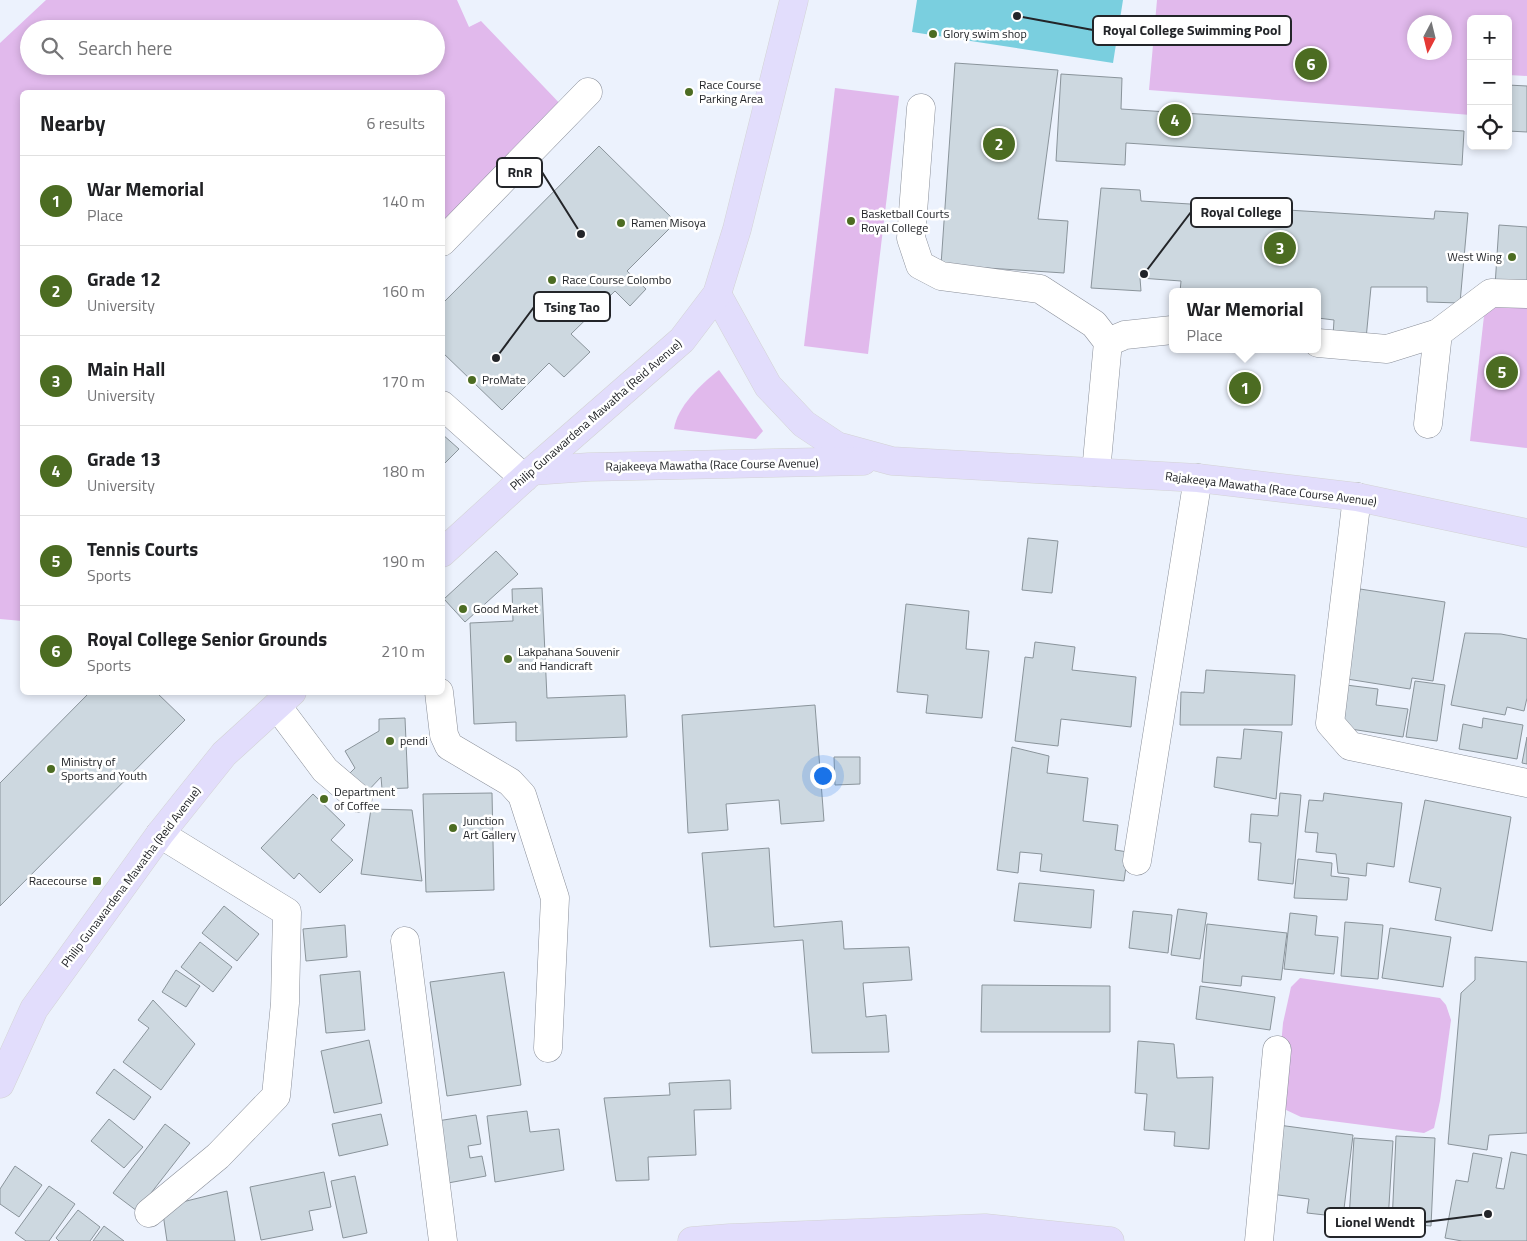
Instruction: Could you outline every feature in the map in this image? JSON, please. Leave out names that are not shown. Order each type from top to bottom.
[{"type":"main road","name":"Philip Gunawardena Mawatha (Reid Avenue)","points":[[445,550],[528,474],[682,340],[718,294],[737,229],[794,0]]},
{"type":"main road","name":"Rajakeeya Mawatha (Race Course Avenue)","points":[[718,294],[768,386],[804,424],[837,446],[892,461]]},
{"type":"main road","name":"Rajakeeya Mawatha (Race Course Avenue)","points":[[528,474],[589,467],[892,461],[1198,478],[1357,496],[1527,533]]},
{"type":"main road","name":"Philip Gunawardena Mawatha (Reid Avenue)","points":[[0,1084],[34,1009],[160,834],[224,754],[284,699]]},
{"type":"main road","points":[[692,1241],[985,1235],[1110,1241]]},
{"type":"street","points":[[445,239],[588,92]]},
{"type":"street","points":[[921,108],[911,238],[920,265],[941,276],[1040,289],[1094,324],[1108,342],[1096,472]]},
{"type":"street","points":[[1321,343],[1387,349],[1438,333],[1491,293],[1527,294]]},
{"type":"street","points":[[1108,342],[1125,336],[1169,330]]},
{"type":"street","points":[[1428,424],[1438,333]]},
{"type":"street","points":[[445,407],[528,474]]},
{"type":"street","points":[[1137,861],[1198,478]]},
{"type":"street","points":[[1357,496],[1330,723],[1350,746],[1527,783]]},
{"type":"street","points":[[439,695],[444,736],[449,746],[510,782],[522,795],[555,898],[548,1048]]},
{"type":"street","points":[[284,699],[325,770],[358,798]]},
{"type":"street","points":[[149,1213],[218,1156],[276,1096],[285,1003],[288,912],[160,834]]},
{"type":"street","points":[[404,940],[444,1241]]},
{"type":"street","points":[[1259,1241],[1277,1050]]},
{"type":"shaded area","points":[[46,0],[457,0],[469,27],[481,21],[566,110],[445,225],[445,90],[20,90],[20,621],[0,619],[0,43],[20,24],[20,75],[445,75],[445,20],[25,20]]},
{"type":"shaded area","points":[[1157,0],[1527,0],[1527,76],[1512,75],[1512,15],[1467,15],[1467,115],[1149,90]]},
{"type":"shaded area","name":"Basketball Courts Royal College","points":[[835,88],[899,96],[868,354],[804,346]]},
{"type":"shaded area","points":[[1486,298],[1527,303],[1527,448],[1470,441]]},
{"type":"shaded area","points":[[719,370],[763,431],[756,439],[674,429],[680,412],[691,396]]},
{"type":"shaded area","points":[[1300,978],[1440,998],[1446,1005],[1451,1020],[1440,1101],[1434,1128],[1424,1133],[1301,1117],[1284,1109],[1277,1090],[1283,1023],[1291,987]]},
{"type":"water","points":[[917,0],[1123,0],[1113,63],[912,32]]},
{"type":"building","points":[[955,63],[1058,70],[1038,219],[1068,221],[1064,273],[941,265]]},
{"type":"building","points":[[1061,74],[1122,78],[1121,109],[1464,131],[1462,165],[1126,143],[1125,165],[1056,161]]},
{"type":"building","points":[[1512,85],[1527,86],[1527,132],[1512,131]]},
{"type":"building","name":"Race Course Colombo","points":[[599,146],[676,222],[627,271],[646,289],[630,306],[615,291],[571,334],[590,352],[564,377],[549,363],[502,410],[445,355],[445,301]]},
{"type":"building","points":[[1101,188],[1140,190],[1141,201],[1434,219],[1435,211],[1468,213],[1460,303],[1427,302],[1427,287],[1371,287],[1366,339],[1333,336],[1334,320],[1321,318],[1321,288],[1180,288],[1181,281],[1140,278],[1141,291],[1091,288]]},
{"type":"building","name":"West Wing","points":[[1499,225],[1527,227],[1527,288],[1495,286]]},
{"type":"building","points":[[445,437],[459,449],[445,463]]},
{"type":"building","points":[[1028,538],[1058,541],[1052,593],[1022,590]]},
{"type":"building","points":[[496,551],[518,574],[465,622],[445,598]]},
{"type":"building","name":"Lakpahana Souvenir and Handicraft","points":[[542,588],[547,698],[625,695],[627,737],[516,741],[516,722],[474,724],[470,623],[513,621],[512,589]]},
{"type":"building","points":[[1360,589],[1445,602],[1433,681],[1412,678],[1410,689],[1347,679]]},
{"type":"building","points":[[906,604],[969,611],[966,649],[989,651],[982,718],[926,713],[928,695],[897,692]]},
{"type":"building","points":[[1465,633],[1501,634],[1527,639],[1527,698],[1524,711],[1507,707],[1505,715],[1451,705]]},
{"type":"building","points":[[1035,642],[1075,647],[1072,670],[1136,677],[1131,727],[1061,719],[1058,746],[1015,741],[1025,657],[1033,658]]},
{"type":"building","points":[[1206,670],[1295,675],[1292,725],[1180,725],[1181,692],[1204,693]]},
{"type":"building","points":[[1415,681],[1445,685],[1437,741],[1406,737]]},
{"type":"building","points":[[1346,685],[1378,689],[1376,705],[1408,709],[1403,737],[1344,728]]},
{"type":"building","points":[[87,695],[159,695],[185,720],[0,906],[0,783]]},
{"type":"building","points":[[815,705],[824,821],[781,824],[779,800],[726,804],[728,830],[688,833],[682,715]]},
{"type":"building","points":[[405,718],[408,788],[382,789],[381,777],[365,794],[346,777],[355,768],[345,751],[379,731],[379,719]]},
{"type":"building","points":[[1483,718],[1523,725],[1517,759],[1459,749],[1463,724],[1482,728]]},
{"type":"building","points":[[1244,729],[1282,732],[1276,799],[1214,787],[1217,757],[1241,759]]},
{"type":"building","points":[[1527,737],[1527,764],[1522,763]]},
{"type":"building","points":[[1012,747],[1049,756],[1047,773],[1088,778],[1083,821],[1118,825],[1115,850],[1128,852],[1124,881],[1040,871],[1042,854],[1020,852],[1018,873],[997,870]]},
{"type":"building","points":[[834,757],[860,757],[860,784],[835,785]]},
{"type":"building","points":[[492,793],[494,890],[426,892],[423,794]]},
{"type":"building","points":[[1280,793],[1301,795],[1293,884],[1258,880],[1261,843],[1249,842],[1251,814],[1278,816]]},
{"type":"building","points":[[1324,793],[1402,803],[1394,867],[1367,863],[1366,876],[1338,873],[1336,854],[1316,852],[1318,833],[1305,832],[1309,800],[1323,801]]},
{"type":"building","points":[[313,794],[345,825],[331,840],[353,860],[320,893],[299,873],[294,879],[261,848]]},
{"type":"building","points":[[1425,800],[1511,817],[1492,931],[1435,920],[1441,888],[1409,882]]},
{"type":"building","points":[[371,809],[412,810],[422,881],[361,874]]},
{"type":"building","points":[[769,848],[774,927],[842,921],[844,949],[909,947],[912,980],[863,983],[866,1017],[886,1015],[889,1052],[812,1053],[803,940],[710,947],[702,853]]},
{"type":"building","points":[[1298,859],[1332,863],[1331,876],[1349,878],[1347,900],[1294,898]]},
{"type":"building","points":[[1019,883],[1094,890],[1091,928],[1014,921]]},
{"type":"building","points":[[224,906],[259,934],[237,961],[202,933]]},
{"type":"building","points":[[1178,909],[1207,913],[1200,959],[1171,955]]},
{"type":"building","points":[[1133,911],[1172,915],[1168,953],[1129,948]]},
{"type":"building","points":[[1290,913],[1317,916],[1315,935],[1338,937],[1334,974],[1284,969]]},
{"type":"building","points":[[1345,922],[1383,925],[1378,979],[1341,976]]},
{"type":"building","points":[[1207,924],[1287,933],[1281,980],[1242,976],[1241,986],[1202,982]]},
{"type":"building","points":[[345,925],[347,957],[306,961],[303,929]]},
{"type":"building","points":[[1390,928],[1451,937],[1443,987],[1382,978]]},
{"type":"building","points":[[200,942],[232,967],[213,992],[181,967]]},
{"type":"building","points":[[1475,957],[1527,962],[1527,1133],[1489,1135],[1487,1150],[1448,1144],[1461,993],[1475,980]]},
{"type":"building","points":[[176,970],[200,986],[186,1007],[162,992]]},
{"type":"building","points":[[360,971],[365,1030],[326,1033],[320,975]]},
{"type":"building","points":[[504,972],[521,1085],[447,1096],[430,982]]},
{"type":"building","points":[[982,985],[1110,986],[1110,1032],[981,1032]]},
{"type":"building","points":[[1200,986],[1275,997],[1270,1030],[1196,1019]]},
{"type":"building","points":[[153,1000],[195,1044],[161,1090],[123,1062],[149,1028],[138,1020]]},
{"type":"building","points":[[369,1040],[382,1103],[334,1113],[321,1051]]},
{"type":"building","points":[[1138,1041],[1174,1044],[1177,1078],[1213,1077],[1209,1149],[1174,1146],[1175,1132],[1144,1130],[1147,1094],[1135,1093]]},
{"type":"building","points":[[114,1069],[151,1097],[134,1120],[96,1093]]},
{"type":"building","points":[[730,1080],[731,1109],[694,1110],[696,1155],[648,1157],[649,1180],[616,1181],[604,1098],[670,1095],[669,1083]]},
{"type":"building","points":[[527,1111],[530,1132],[559,1129],[564,1170],[495,1182],[487,1116]]},
{"type":"building","points":[[381,1114],[388,1145],[339,1156],[332,1124]]},
{"type":"building","points":[[476,1115],[481,1144],[468,1146],[470,1158],[482,1156],[486,1176],[448,1183],[437,1121]]},
{"type":"building","points":[[109,1119],[143,1147],[124,1168],[91,1141]]},
{"type":"building","points":[[165,1124],[190,1143],[137,1211],[113,1193]]},
{"type":"building","points":[[1271,1124],[1353,1135],[1343,1217],[1307,1213],[1309,1199],[1263,1193]]},
{"type":"building","points":[[1396,1136],[1435,1138],[1431,1226],[1392,1223]]},
{"type":"building","points":[[1354,1138],[1393,1141],[1388,1221],[1349,1219]]},
{"type":"building","points":[[1511,1152],[1527,1155],[1527,1241],[1462,1241],[1445,1238],[1456,1180],[1468,1182],[1473,1153],[1502,1158],[1496,1188],[1504,1189]]},
{"type":"building","points":[[15,1166],[42,1185],[19,1217],[0,1204],[0,1189]]},
{"type":"building","points":[[324,1172],[331,1207],[309,1211],[313,1230],[261,1240],[250,1187]]},
{"type":"building","points":[[355,1176],[367,1233],[343,1238],[331,1181]]},
{"type":"building","points":[[49,1186],[75,1204],[49,1241],[26,1241],[15,1233]]},
{"type":"building","points":[[227,1191],[235,1241],[167,1241],[162,1207]]},
{"type":"building","points":[[78,1210],[100,1227],[90,1241],[59,1241],[56,1238]]},
{"type":"building","points":[[104,1226],[124,1241],[93,1241]]},
{"type":"place","name":"Royal College Swimming Pool","points":[[1017,16]]},
{"type":"place","name":"Glory swim shop","points":[[933,34]]},
{"type":"place","name":"Royal College Senior Grounds","points":[[1311,64]]},
{"type":"place","name":"Race Course Parking Area","points":[[689,92]]},
{"type":"place","name":"Grade 13","points":[[1175,120]]},
{"type":"place","name":"Grade 12","points":[[999,144]]},
{"type":"place","name":"Basketball Courts Royal College","points":[[851,221]]},
{"type":"place","name":"Ramen Misoya","points":[[621,223]]},
{"type":"place","name":"RnR","points":[[581,234]]},
{"type":"place","name":"Main Hall","points":[[1280,248]]},
{"type":"place","name":"West Wing","points":[[1512,257]]},
{"type":"place","name":"Royal College","points":[[1144,274]]},
{"type":"place","name":"Race Course Colombo","points":[[552,280]]},
{"type":"place","name":"Tsing Tao","points":[[496,358]]},
{"type":"place","name":"Tennis Courts","points":[[1502,372]]},
{"type":"place","name":"ProMate","points":[[472,380]]},
{"type":"place","name":"War Memorial","points":[[1245,388]]},
{"type":"place","name":"Good Market","points":[[463,609]]},
{"type":"place","name":"Lakpahana Souvenir and Handicraft","points":[[508,659]]},
{"type":"place","name":"pendi","points":[[390,741]]},
{"type":"place","name":"Ministry of Sports and Youth","points":[[51,769]]},
{"type":"place","name":"Department of Coffee","points":[[324,799]]},
{"type":"place","name":"Junction Art Gallery","points":[[453,828]]},
{"type":"place","name":"Racecourse","points":[[97,881]]},
{"type":"place","name":"Lionel Wendt","points":[[1488,1214]]}]
